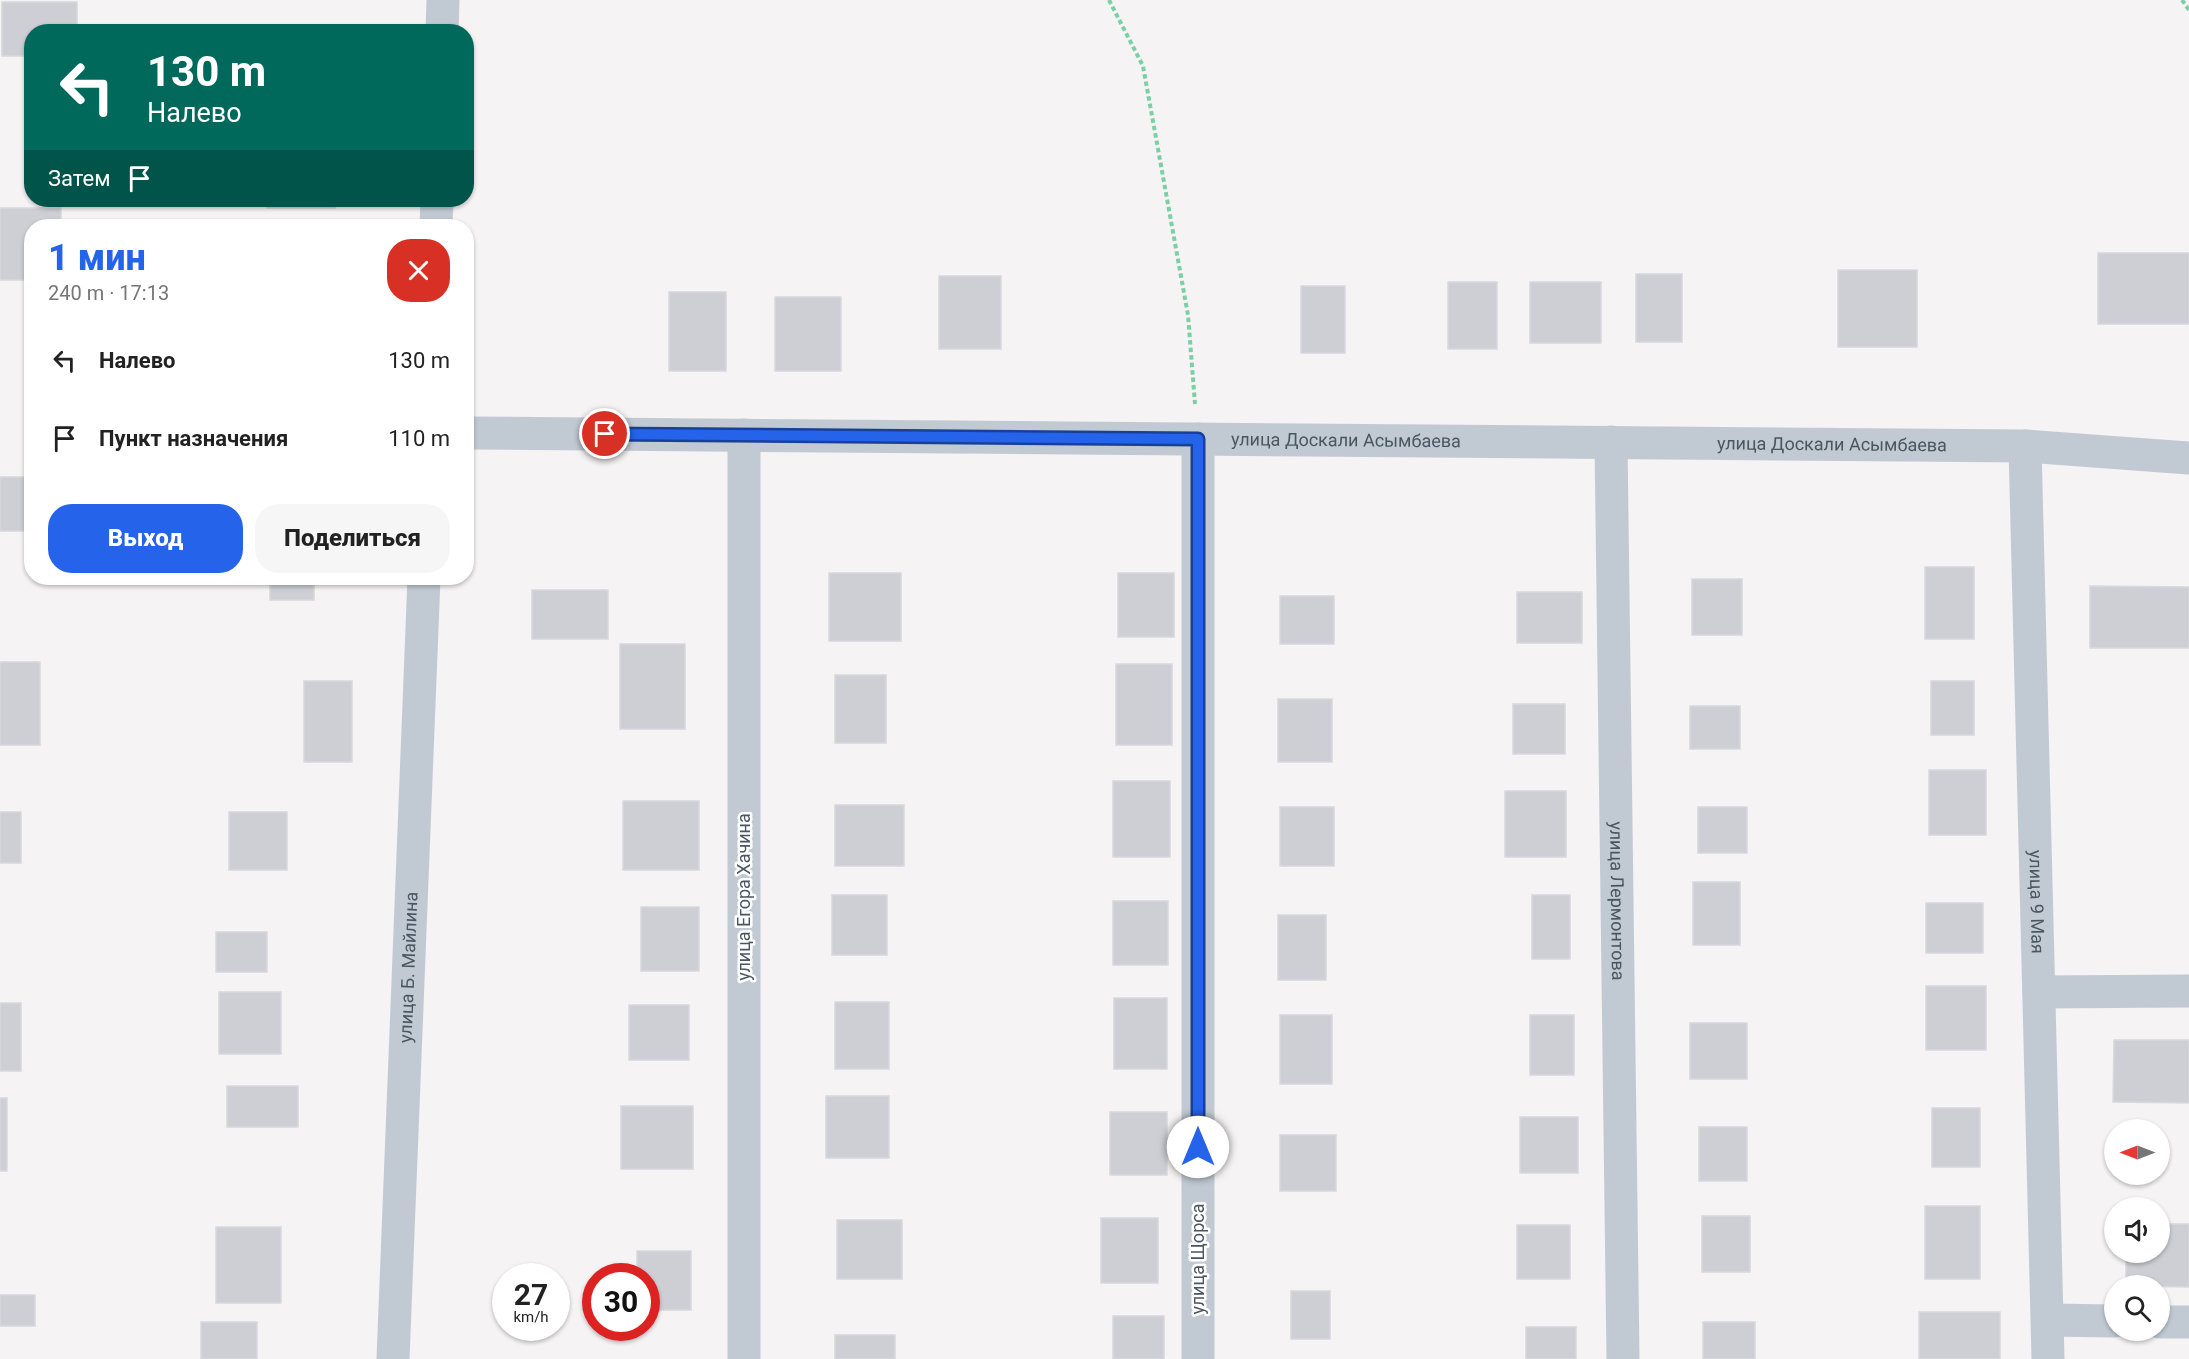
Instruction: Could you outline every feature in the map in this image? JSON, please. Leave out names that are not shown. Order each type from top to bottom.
[{"type":"street","points":[[442,24],[443,0]]},
{"type":"street","name":"улица Доскали Асымбаева","points":[[474,433],[2025,446],[2189,458]]},
{"type":"street","name":"улица Егора Хачина","points":[[744,435],[744,1359]]},
{"type":"street","name":"улица Щорса","points":[[1198,439],[1198,1359]]},
{"type":"street","name":"улица Лермонтова","points":[[1611,442],[1623,1359]]},
{"type":"street","name":"улица 9 Мая","points":[[2025,446],[2048,1359]]},
{"type":"street","name":"улица Б. Майлина","points":[[393,1359],[424,585]]},
{"type":"street","points":[[2039,992],[2189,991]]},
{"type":"street","points":[[2048,1320],[2104,1321]]},
{"type":"street","points":[[2170,1322],[2189,1322]]},
{"type":"path","points":[[1109,0],[1143,66],[1188,315],[1198,439]]},
{"type":"path","points":[[2182,0],[2189,10]]},
{"type":"building","points":[[2,2],[77,2],[77,24],[24,24],[24,56],[2,56]]},
{"type":"building","points":[[267,207],[335,207],[335,208]]},
{"type":"building","points":[[0,208],[61,208],[61,219],[24,219],[24,280],[0,280]]},
{"type":"building","points":[[2098,253],[2189,253],[2189,324],[2098,324]]},
{"type":"building","points":[[1838,270],[1917,270],[1917,347],[1838,347]]},
{"type":"building","points":[[1636,274],[1682,274],[1682,342],[1636,342]]},
{"type":"building","points":[[939,276],[1001,276],[1001,349],[939,349]]},
{"type":"building","points":[[1448,282],[1497,282],[1497,349],[1448,349]]},
{"type":"building","points":[[1530,282],[1601,282],[1601,343],[1530,343]]},
{"type":"building","points":[[1301,286],[1345,286],[1345,353],[1301,353]]},
{"type":"building","points":[[669,292],[726,292],[726,371],[669,371]]},
{"type":"building","points":[[775,297],[841,297],[841,371],[775,371]]},
{"type":"building","points":[[0,477],[24,477],[24,531],[0,531]]},
{"type":"building","points":[[1925,567],[1974,567],[1974,639],[1925,639]]},
{"type":"building","points":[[829,573],[901,573],[901,641],[829,641]]},
{"type":"building","points":[[1118,573],[1174,573],[1174,637],[1118,637]]},
{"type":"building","points":[[1692,579],[1742,579],[1742,635],[1692,635]]},
{"type":"building","points":[[270,585],[314,585],[314,600],[270,600]]},
{"type":"building","points":[[2090,586],[2189,587],[2189,648],[2090,648]]},
{"type":"building","points":[[532,590],[608,590],[608,639],[532,639]]},
{"type":"building","points":[[1517,592],[1582,592],[1582,643],[1517,643]]},
{"type":"building","points":[[1280,596],[1334,596],[1334,644],[1280,644]]},
{"type":"building","points":[[620,644],[685,644],[685,729],[620,729]]},
{"type":"building","points":[[0,662],[40,662],[40,745],[0,745]]},
{"type":"building","points":[[1116,664],[1172,664],[1172,745],[1116,745]]},
{"type":"building","points":[[835,675],[886,675],[886,743],[835,743]]},
{"type":"building","points":[[304,681],[352,681],[352,762],[304,762]]},
{"type":"building","points":[[1931,681],[1974,681],[1974,735],[1931,735]]},
{"type":"building","points":[[1278,699],[1332,699],[1332,762],[1278,762]]},
{"type":"building","points":[[1513,704],[1565,704],[1565,754],[1513,754]]},
{"type":"building","points":[[1690,706],[1740,706],[1740,749],[1690,749]]},
{"type":"building","points":[[1929,770],[1986,770],[1986,835],[1929,835]]},
{"type":"building","points":[[1113,781],[1170,781],[1170,857],[1113,857]]},
{"type":"building","points":[[1505,791],[1566,791],[1566,857],[1505,857]]},
{"type":"building","points":[[623,801],[699,801],[699,870],[623,870]]},
{"type":"building","points":[[835,805],[904,805],[904,866],[835,866]]},
{"type":"building","points":[[1280,807],[1334,807],[1334,866],[1280,866]]},
{"type":"building","points":[[1698,807],[1747,807],[1747,853],[1698,853]]},
{"type":"building","points":[[0,812],[21,812],[21,863],[0,863]]},
{"type":"building","points":[[229,812],[287,812],[287,870],[229,870]]},
{"type":"building","points":[[1693,882],[1740,882],[1740,945],[1693,945]]},
{"type":"building","points":[[832,895],[887,895],[887,955],[832,955]]},
{"type":"building","points":[[1532,895],[1570,895],[1570,959],[1532,959]]},
{"type":"building","points":[[1113,901],[1168,901],[1168,965],[1113,965]]},
{"type":"building","points":[[1926,903],[1983,903],[1983,953],[1926,953]]},
{"type":"building","points":[[641,907],[699,907],[699,971],[641,971]]},
{"type":"building","points":[[1278,915],[1326,915],[1326,980],[1278,980]]},
{"type":"building","points":[[216,932],[267,932],[267,972],[216,972]]},
{"type":"building","points":[[1926,986],[1986,986],[1986,1050],[1926,1050]]},
{"type":"building","points":[[219,992],[281,992],[281,1054],[219,1054]]},
{"type":"building","points":[[1114,998],[1167,998],[1167,1069],[1114,1069]]},
{"type":"building","points":[[835,1002],[889,1002],[889,1069],[835,1069]]},
{"type":"building","points":[[0,1003],[21,1003],[21,1071],[0,1071]]},
{"type":"building","points":[[629,1005],[689,1005],[689,1060],[629,1060]]},
{"type":"building","points":[[1280,1015],[1332,1015],[1332,1084],[1280,1084]]},
{"type":"building","points":[[1530,1015],[1574,1015],[1574,1075],[1530,1075]]},
{"type":"building","points":[[1690,1023],[1747,1023],[1747,1079],[1690,1079]]},
{"type":"building","points":[[2114,1040],[2189,1040],[2189,1103],[2113,1102]]},
{"type":"building","points":[[227,1086],[298,1086],[298,1127],[227,1127]]},
{"type":"building","points":[[826,1096],[889,1096],[889,1158],[826,1158]]},
{"type":"building","points":[[0,1098],[7,1098],[7,1171],[0,1171]]},
{"type":"building","points":[[621,1106],[693,1106],[693,1169],[621,1169]]},
{"type":"building","points":[[1932,1108],[1980,1108],[1980,1167],[1932,1167]]},
{"type":"building","points":[[1110,1112],[1167,1112],[1167,1175],[1110,1175]]},
{"type":"building","points":[[1520,1117],[1578,1117],[1578,1173],[1520,1173]]},
{"type":"building","points":[[1699,1127],[1747,1127],[1747,1181],[1699,1181]]},
{"type":"building","points":[[1280,1135],[1336,1135],[1336,1191],[1280,1191]]},
{"type":"building","points":[[1925,1206],[1980,1206],[1980,1279],[1925,1279]]},
{"type":"building","points":[[1702,1216],[1750,1216],[1750,1272],[1702,1272]]},
{"type":"building","points":[[1101,1218],[1158,1218],[1158,1283],[1101,1283]]},
{"type":"building","points":[[837,1220],[902,1220],[902,1279],[837,1279]]},
{"type":"building","points":[[2170,1224],[2189,1224],[2189,1287],[2170,1287],[2170,1275],[2126,1275],[2126,1263],[2170,1263]]},
{"type":"building","points":[[1517,1225],[1570,1225],[1570,1279],[1517,1279]]},
{"type":"building","points":[[216,1227],[281,1227],[281,1303],[216,1303]]},
{"type":"building","points":[[637,1251],[691,1251],[691,1310],[660,1310],[660,1263],[637,1263]]},
{"type":"building","points":[[1291,1291],[1330,1291],[1330,1339],[1291,1339]]},
{"type":"building","points":[[0,1295],[35,1295],[35,1326],[0,1326]]},
{"type":"building","points":[[1919,1312],[2000,1312],[2000,1359],[1919,1359]]},
{"type":"building","points":[[1113,1316],[1164,1316],[1164,1359],[1113,1359]]},
{"type":"building","points":[[201,1322],[257,1322],[257,1359],[201,1359]]},
{"type":"building","points":[[1703,1322],[1755,1322],[1755,1359],[1703,1359]]},
{"type":"building","points":[[1526,1327],[1576,1327],[1576,1359],[1526,1359]]},
{"type":"building","points":[[835,1335],[895,1335],[895,1359],[835,1359]]},
{"type":"route","points":[[605,434],[1198,439],[1198,1147]]}]
